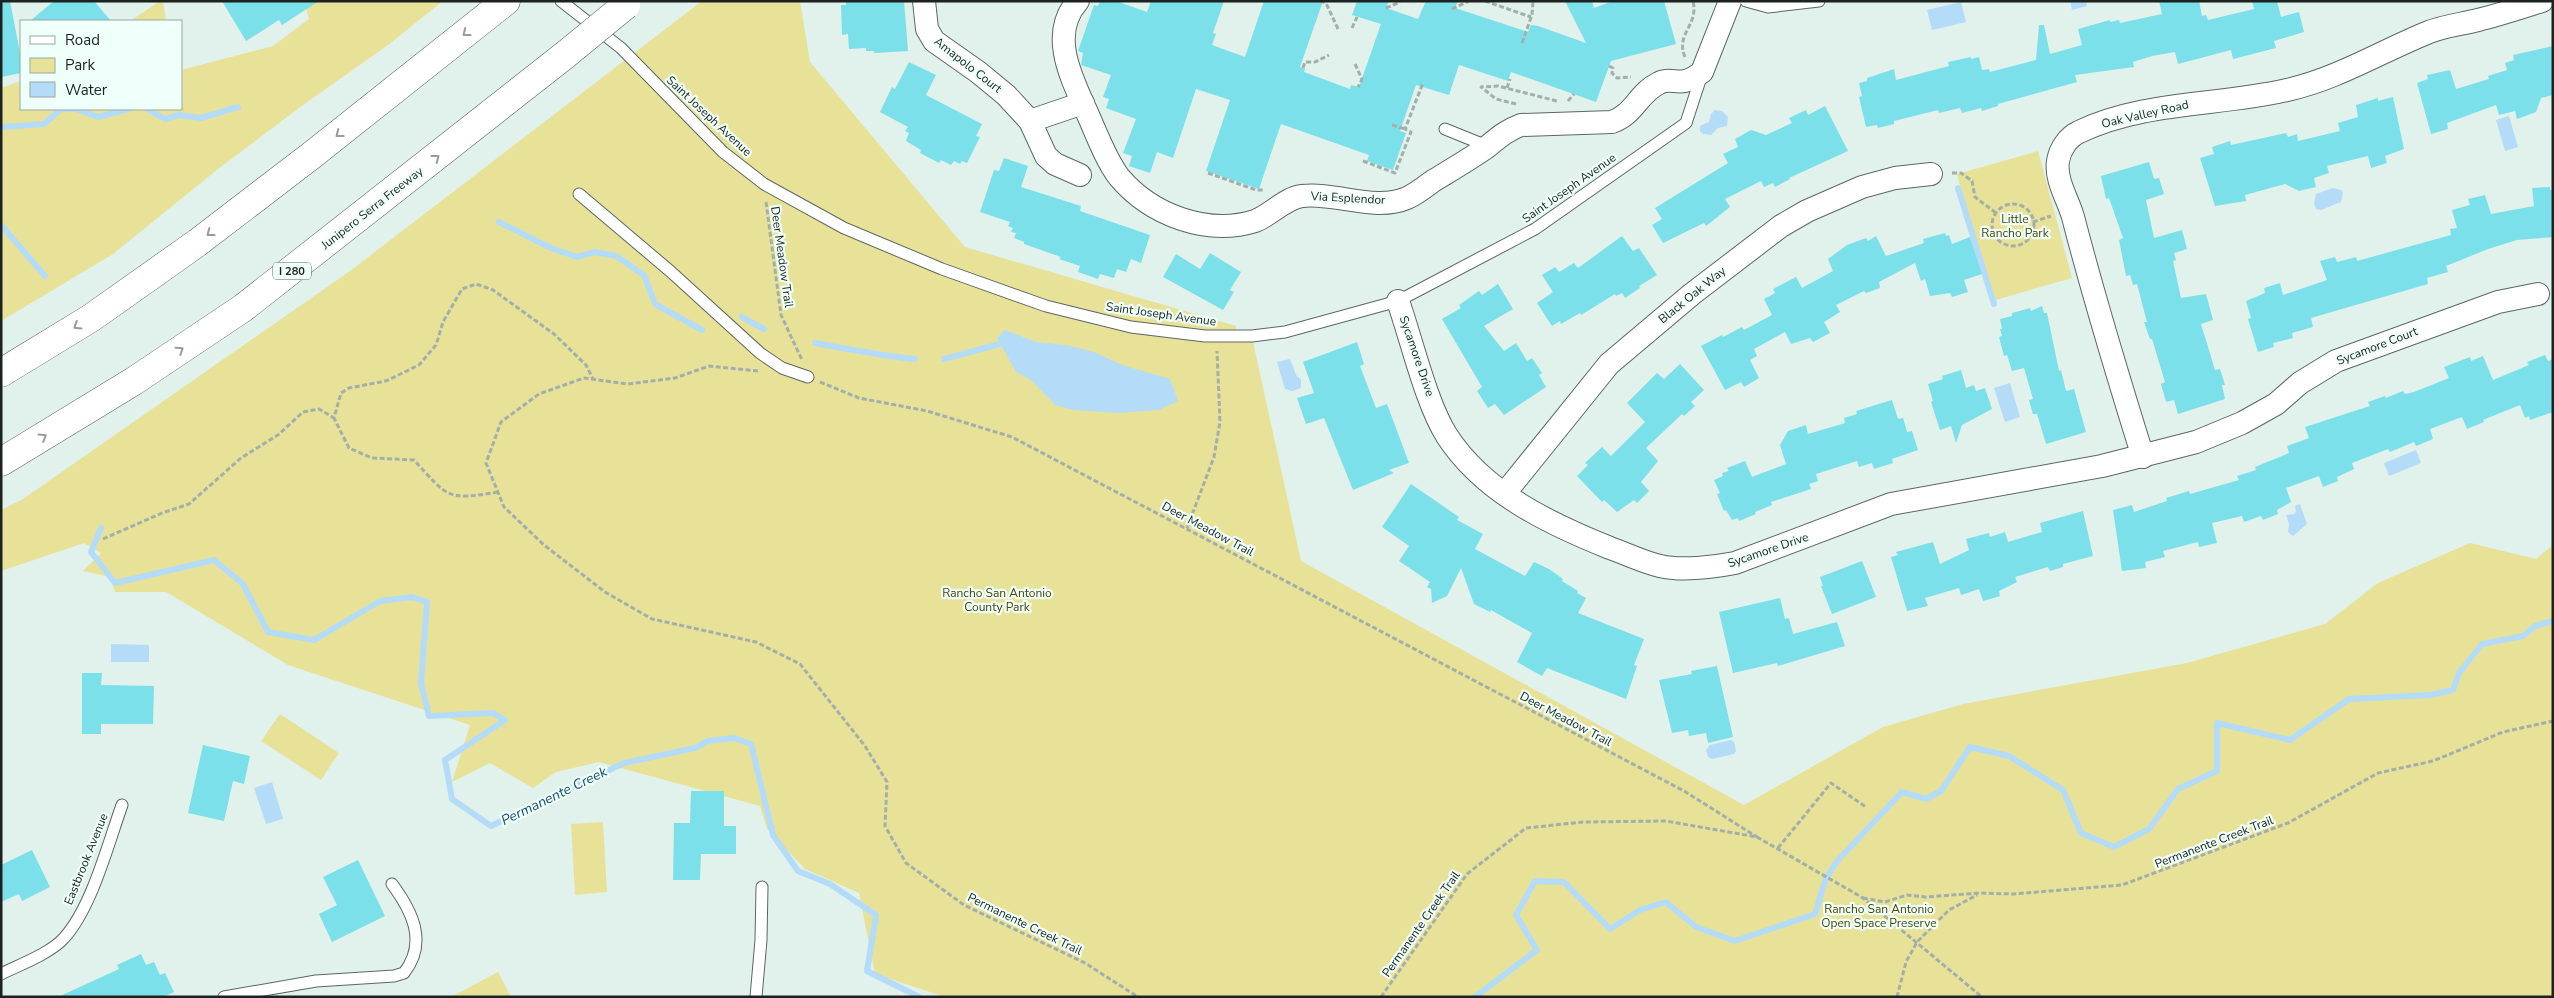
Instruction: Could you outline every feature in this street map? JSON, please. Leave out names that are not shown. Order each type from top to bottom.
[{"type":"highway","points":[[1,373],[91,318],[196,243],[312,155],[505,2]]},
{"type":"highway","name":"Junipero Serra Freeway","points":[[1,462],[134,381],[243,308],[565,55],[628,3]]},
{"type":"street","name":"Amapolo Court","points":[[924,1],[927,29],[934,41],[970,58],[1030,121],[1046,156],[1055,164],[1080,174]]},
{"type":"street","name":"Via Esplendor","points":[[1078,1],[1070,10],[1063,30],[1064,50],[1082,103],[1118,176],[1135,192],[1170,215],[1205,225],[1256,220],[1301,196],[1380,202],[1406,198],[1488,146],[1508,130],[1521,125],[1612,122],[1625,118],[1648,89],[1660,82],[1672,79],[1685,81],[1696,68]]},
{"type":"street","points":[[1696,68],[1730,1]]},
{"type":"street","name":"Oak Valley Road","points":[[2143,457],[2102,327],[2071,209],[2061,185],[2058,162],[2064,146],[2071,136],[2134,115],[2188,104],[2287,90],[2316,82],[2431,31],[2489,18],[2542,1]]},
{"type":"street","points":[[1030,121],[1082,103]]},
{"type":"street","name":"Black Oak Way","points":[[1506,493],[1609,364],[1692,294],[1781,226],[1807,211],[1862,187],[1895,178],[1931,174]]},
{"type":"street","name":"Sycamore Court","points":[[2143,457],[2196,442],[2242,423],[2276,404],[2300,383],[2336,361],[2498,302],[2538,294]]},
{"type":"street","name":"Sycamore Drive","points":[[1398,301],[1431,400],[1446,435],[1470,463],[1535,514],[1662,567],[1711,567],[1736,564],[1891,504],[1967,492],[2143,457]]},
{"type":"lane","name":"Saint Joseph Avenue","points":[[561,1],[621,48],[723,152],[764,184],[844,228],[942,269],[1019,297],[1122,325],[1216,336],[1252,336],[1285,332],[1398,301],[1535,229],[1686,123],[1696,68]]},
{"type":"lane","points":[[1746,1],[1768,7],[1819,1]]},
{"type":"lane","points":[[1445,129],[1488,146]]},
{"type":"lane","points":[[579,194],[670,271],[760,353],[782,368],[808,376]]},
{"type":"lane","name":"Eastbrook Avenue","points":[[1,974],[34,958],[64,938],[86,904],[122,804]]},
{"type":"lane","points":[[224,997],[316,981],[386,977],[404,973],[415,952],[414,921],[406,903],[392,884]]},
{"type":"lane","points":[[756,997],[761,940],[762,886]]},
{"type":"path","points":[[1320,1],[1326,4],[1338,29]]},
{"type":"path","points":[[1452,10],[1469,1]]},
{"type":"path","points":[[1486,1],[1531,17]]},
{"type":"path","points":[[1522,43],[1531,17],[1533,1]]},
{"type":"path","points":[[1693,1],[1694,18],[1685,32],[1682,44],[1696,68]]},
{"type":"path","points":[[1386,8],[1400,2]]},
{"type":"path","points":[[1352,28],[1356,17]]},
{"type":"path","points":[[1303,68],[1305,62],[1315,62],[1329,55]]},
{"type":"path","points":[[1355,64],[1362,79],[1358,87]]},
{"type":"path","points":[[1609,66],[1613,68],[1614,76],[1619,80],[1627,76],[1634,79]]},
{"type":"path","points":[[1507,88],[1510,79]]},
{"type":"path","points":[[1405,129],[1423,83]]},
{"type":"path","points":[[1520,104],[1496,99],[1480,88],[1483,86],[1496,86],[1563,103],[1568,101],[1574,94]]},
{"type":"path","points":[[1364,161],[1395,173],[1411,132],[1392,125]]},
{"type":"path","points":[[1208,173],[1256,190],[1270,188]]},
{"type":"path","points":[[1931,174],[1961,173],[1972,181],[1975,197],[1996,213]]},
{"type":"path","name":"Deer Meadow Trail","points":[[764,184],[781,315],[796,343],[808,376],[860,398],[927,411],[1012,436],[1684,791],[1757,837]]},
{"type":"path","points":[[2010,205],[2025,208],[2030,214],[2033,225],[2029,238],[2023,243],[2009,246],[1997,239],[1992,226],[1996,213],[2010,205]]},
{"type":"path","points":[[334,418],[341,393],[349,388],[386,381],[419,365],[436,345],[443,322],[462,289],[476,284],[493,290],[554,334],[586,365],[593,380]]},
{"type":"path","points":[[1187,528],[1214,457],[1220,422],[1216,336]]},
{"type":"path","name":"Permanente Creek Trail","points":[[768,372],[709,366],[675,378],[628,384],[584,378],[539,394],[501,422],[486,463],[504,507],[544,545],[605,592],[652,619],[756,642],[800,664],[865,746],[887,782],[885,826],[906,863],[964,904],[1085,963],[1138,997]]},
{"type":"path","points":[[103,539],[162,513],[189,504],[241,458],[278,435],[303,412],[319,409],[334,418],[349,448],[372,458],[414,460],[444,492],[456,497],[498,492]]},
{"type":"path","name":"Permanente Creek Trail","points":[[1381,997],[1467,874],[1526,828],[1583,822],[1666,821],[1757,837],[1814,868],[1863,898],[1885,902],[1908,895],[1926,897],[1980,893],[2013,894],[2122,885],[2288,823],[2328,799],[2378,773],[2433,761],[2503,732],[2553,721]]},
{"type":"path","points":[[1778,848],[1831,783],[1866,807]]},
{"type":"path","points":[[1898,997],[1906,962],[1917,942],[1949,910],[1980,893]]},
{"type":"path","points":[[1863,898],[1982,997]]},
{"type":"green space","points":[[160,1],[163,1],[166,20],[132,20]]},
{"type":"green space","points":[[304,1],[443,1],[388,45],[303,105],[218,169],[113,254],[1,321],[1,88],[20,81],[20,110],[182,110],[182,70],[273,46],[309,19]]},
{"type":"green space","name":"Rancho San Antonio County Park","points":[[702,1],[800,1],[810,62],[965,247],[1236,326],[1237,338],[1252,337],[1301,561],[1744,805],[1883,727],[1963,704],[2187,663],[2325,624],[2378,583],[2470,543],[2536,559],[2553,545],[2553,997],[945,997],[875,974],[859,893],[805,869],[767,829],[760,806],[599,762],[556,772],[533,788],[490,763],[452,782],[470,725],[288,665],[166,592],[115,592],[110,577],[83,571],[101,553],[84,543],[1,571],[1,510],[23,499],[350,271]]},
{"type":"green space","name":"Little Rancho Park","points":[[2038,151],[2072,278],[1992,301],[1957,174]]},
{"type":"green space","points":[[280,714],[339,753],[321,780],[261,741]]},
{"type":"green space","points":[[603,822],[607,892],[575,895],[571,824]]},
{"type":"green space","points":[[498,972],[511,997],[451,997]]},
{"type":"water","points":[[2070,1],[2086,1],[2087,6],[2072,10]]},
{"type":"water","points":[[1961,2],[1966,22],[1932,30],[1927,10]]},
{"type":"water","points":[[1715,110],[1722,111],[1728,117],[1727,126],[1718,128],[1711,135],[1703,134],[1700,131],[1700,126],[1709,122],[1711,114]]},
{"type":"water","points":[[2509,116],[2518,147],[2505,151],[2496,120]]},
{"type":"water","points":[[2333,188],[2341,190],[2343,193],[2341,202],[2321,210],[2316,209],[2314,203],[2316,194]]},
{"type":"water","points":[[1005,330],[1036,342],[1066,345],[1094,352],[1122,365],[1170,379],[1178,401],[1159,410],[1118,413],[1074,410],[1055,405],[1031,380],[1016,372],[997,338]]},
{"type":"water","points":[[1290,359],[1297,377],[1301,379],[1301,388],[1292,391],[1285,389],[1277,362]]},
{"type":"water","points":[[2010,383],[2020,417],[2005,422],[1994,388]]},
{"type":"water","points":[[2416,450],[2421,463],[2389,476],[2384,463]]},
{"type":"water","points":[[2300,504],[2307,524],[2293,536],[2288,532],[2289,524],[2286,515],[2294,514],[2296,512],[2295,506]]},
{"type":"water","points":[[111,644],[149,645],[149,662],[111,662]]},
{"type":"water","points":[[1731,740],[1734,742],[1736,751],[1734,754],[1712,759],[1708,757],[1706,750],[1710,745]]},
{"type":"water","points":[[272,782],[283,819],[266,824],[254,788]]},
{"type":"building","points":[[1,1],[10,1],[20,53],[20,73],[1,77]]},
{"type":"building","points":[[54,1],[94,1],[110,20],[31,20]]},
{"type":"building","points":[[222,1],[319,1],[282,25],[279,20],[246,41]]},
{"type":"building","points":[[846,1],[904,1],[908,51],[874,53],[874,51],[866,51],[866,48],[849,49],[848,34],[842,35],[841,5],[846,5]]},
{"type":"building","points":[[1100,1],[1116,1],[1147,12],[1151,1],[1224,1],[1213,33],[1216,34],[1212,45],[1245,57],[1264,1],[1323,1],[1300,67],[1305,69],[1304,72],[1350,89],[1351,85],[1359,87],[1381,24],[1352,15],[1357,1],[1389,1],[1386,8],[1418,19],[1426,1],[1458,1],[1455,8],[1528,32],[1531,25],[1538,26],[1586,43],[1565,1],[1592,1],[1594,8],[1613,1],[1664,1],[1676,44],[1611,61],[1596,102],[1511,72],[1508,81],[1459,65],[1449,95],[1416,85],[1400,131],[1406,133],[1393,170],[1367,161],[1369,155],[1281,124],[1259,189],[1206,171],[1230,100],[1196,89],[1173,158],[1157,152],[1150,173],[1129,166],[1132,156],[1123,153],[1136,119],[1106,108],[1109,99],[1103,97],[1111,75],[1081,65],[1083,53],[1078,51],[1094,5],[1098,6]]},
{"type":"building","points":[[2159,1],[2199,1],[2202,16],[2206,15],[2208,20],[2254,9],[2252,1],[2277,1],[2281,17],[2299,12],[2304,32],[2274,41],[2276,48],[2233,59],[2231,50],[2178,64],[2175,52],[2152,56],[2133,62],[2134,67],[2075,75],[2077,82],[1998,104],[1998,106],[1982,111],[1981,108],[1962,113],[1960,108],[1939,113],[1938,110],[1894,121],[1894,124],[1878,128],[1877,125],[1866,127],[1859,97],[1862,96],[1859,83],[1867,81],[1867,78],[1894,69],[1896,80],[1949,66],[1948,62],[1971,57],[1971,59],[1979,57],[1982,70],[1989,69],[1990,72],[2036,60],[2039,25],[2044,25],[2050,54],[2082,45],[2078,29],[2110,20],[2110,22],[2119,20],[2120,23],[2162,14]]},
{"type":"building","points":[[2553,46],[2553,95],[2541,98],[2536,112],[2517,119],[2515,111],[2499,115],[2496,105],[2447,123],[2448,129],[2431,134],[2417,83],[2428,79],[2427,75],[2450,70],[2456,89],[2489,79],[2488,76],[2507,70],[2505,63],[2514,60],[2513,55]]},
{"type":"building","points":[[909,62],[936,75],[926,95],[982,124],[976,136],[980,137],[967,163],[962,161],[960,164],[954,161],[951,165],[941,160],[939,163],[920,153],[921,150],[906,141],[909,133],[905,131],[908,127],[880,112],[892,87],[895,89]]},
{"type":"building","points":[[2393,97],[2404,149],[2385,156],[2387,163],[2371,168],[2368,156],[2327,166],[2329,173],[2314,178],[2316,187],[2299,191],[2285,184],[2245,195],[2246,201],[2215,206],[2200,158],[2214,154],[2212,147],[2230,141],[2231,145],[2286,133],[2288,137],[2297,134],[2298,141],[2340,131],[2338,123],[2358,117],[2356,105],[2378,98],[2378,101]]},
{"type":"building","points":[[1825,106],[1848,151],[1789,178],[1775,187],[1773,183],[1764,187],[1761,181],[1725,199],[1730,207],[1706,226],[1704,223],[1663,243],[1652,225],[1662,219],[1655,208],[1728,163],[1723,154],[1738,147],[1735,139],[1751,130],[1766,135],[1792,123],[1789,118],[1806,110],[1808,115]]},
{"type":"building","points":[[1004,158],[1028,166],[1021,187],[1081,206],[1080,211],[1150,235],[1141,263],[1131,259],[1126,272],[1117,269],[1114,278],[1100,274],[1098,279],[1078,272],[1080,266],[1059,259],[1061,257],[1024,244],[1024,242],[1014,238],[1016,233],[1011,232],[1013,228],[1008,226],[1010,222],[980,212],[994,170],[999,171]]},
{"type":"building","points":[[2149,162],[2154,179],[2159,178],[2164,194],[2146,200],[2154,238],[2182,230],[2187,249],[2174,253],[2176,260],[2173,261],[2181,298],[2206,294],[2213,320],[2201,324],[2215,370],[2220,369],[2225,385],[2222,385],[2225,399],[2178,414],[2174,400],[2166,402],[2161,384],[2165,382],[2152,339],[2150,339],[2144,322],[2147,322],[2137,284],[2133,285],[2130,275],[2126,276],[2119,240],[2123,238],[2109,198],[2106,199],[2101,176]]},
{"type":"building","points":[[2550,187],[2550,190],[2553,190],[2553,237],[2517,240],[2488,249],[2446,266],[2448,272],[2427,278],[2428,284],[2311,318],[2313,327],[2292,333],[2293,338],[2273,343],[2274,347],[2258,352],[2248,319],[2251,318],[2246,301],[2265,293],[2264,288],[2280,283],[2283,295],[2327,280],[2320,261],[2335,257],[2337,262],[2356,257],[2357,261],[2451,235],[2450,229],[2457,228],[2452,210],[2470,205],[2468,199],[2485,195],[2491,214],[2534,206],[2532,188]]},
{"type":"building","points":[[1945,233],[1946,236],[1949,235],[1952,244],[1970,237],[1982,274],[1964,280],[1968,292],[1952,297],[1950,293],[1930,296],[1925,279],[1921,281],[1915,263],[1879,282],[1880,288],[1866,293],[1864,291],[1836,305],[1840,312],[1824,322],[1830,333],[1813,342],[1810,338],[1791,344],[1785,332],[1754,349],[1757,356],[1750,360],[1759,378],[1744,387],[1741,382],[1725,390],[1701,346],[1742,327],[1744,330],[1772,315],[1764,299],[1775,293],[1773,289],[1796,277],[1802,288],[1833,271],[1828,259],[1847,245],[1866,238],[1868,241],[1876,236],[1886,256],[1924,243],[1923,239]]},
{"type":"building","points":[[1622,236],[1633,251],[1639,248],[1657,275],[1639,286],[1640,288],[1625,298],[1622,293],[1616,296],[1615,294],[1581,315],[1580,313],[1561,324],[1560,321],[1552,326],[1537,303],[1553,292],[1542,275],[1555,267],[1559,272],[1574,263],[1578,268]]},
{"type":"building","points":[[1210,253],[1241,272],[1230,290],[1234,292],[1223,310],[1163,277],[1176,254],[1200,269]]},
{"type":"building","points":[[1498,284],[1513,309],[1484,326],[1504,351],[1516,343],[1527,361],[1532,358],[1542,373],[1539,375],[1546,387],[1504,415],[1495,404],[1488,408],[1477,391],[1482,387],[1442,319],[1461,308],[1459,305],[1479,291],[1482,295]]},
{"type":"building","points":[[2042,306],[2044,313],[2047,313],[2059,371],[2061,370],[2066,391],[2074,389],[2086,432],[2046,444],[2037,414],[2033,414],[2029,400],[2033,399],[2024,368],[2012,371],[2007,355],[2004,356],[1999,337],[2002,336],[2000,319],[2012,316],[2012,313],[2030,308],[2031,311]]},
{"type":"building","points":[[1357,342],[1364,364],[1360,366],[1376,408],[1387,404],[1409,463],[1389,470],[1394,473],[1353,490],[1324,418],[1306,424],[1297,398],[1314,393],[1303,362]]},
{"type":"building","points":[[2545,355],[2548,361],[2553,359],[2553,412],[2530,420],[2529,416],[2525,418],[2520,405],[2483,420],[2484,422],[2467,429],[2462,417],[2430,429],[2433,439],[2416,446],[2414,442],[2390,452],[2388,449],[2352,463],[2354,469],[2337,477],[2338,481],[2323,487],[2319,476],[2286,488],[2291,502],[2277,510],[2278,514],[2263,520],[2261,516],[2244,522],[2242,516],[2212,523],[2217,543],[2199,547],[2198,542],[2163,551],[2165,557],[2145,562],[2146,568],[2122,571],[2113,510],[2132,505],[2134,512],[2167,501],[2166,498],[2189,491],[2190,494],[2239,480],[2237,476],[2256,470],[2255,467],[2289,453],[2287,446],[2309,438],[2305,427],[2370,406],[2368,402],[2385,396],[2386,398],[2403,391],[2405,394],[2414,392],[2449,378],[2444,367],[2470,357],[2471,361],[2483,356],[2493,380],[2529,365],[2527,362]]},
{"type":"building","points":[[1680,364],[1704,390],[1691,402],[1695,406],[1684,416],[1682,414],[1646,448],[1658,461],[1641,482],[1649,491],[1637,503],[1634,500],[1617,512],[1604,500],[1602,502],[1577,476],[1588,465],[1585,463],[1602,447],[1611,456],[1645,422],[1627,403],[1657,373],[1664,379]]},
{"type":"building","points":[[1961,370],[1966,388],[1974,385],[1976,391],[1985,388],[1992,409],[1962,425],[1956,443],[1951,426],[1940,430],[1931,402],[1933,401],[1928,384],[1943,379],[1942,376]]},
{"type":"building","points":[[1892,400],[1898,419],[1903,418],[1907,432],[1912,431],[1918,450],[1892,459],[1893,463],[1874,469],[1872,463],[1859,467],[1857,461],[1816,474],[1818,481],[1809,484],[1811,489],[1771,502],[1772,505],[1739,521],[1738,518],[1732,520],[1726,510],[1724,511],[1717,494],[1720,493],[1714,480],[1723,476],[1722,473],[1729,471],[1727,468],[1745,461],[1752,477],[1786,464],[1780,445],[1788,431],[1806,425],[1808,434],[1845,423],[1844,418],[1857,414],[1856,411]]},
{"type":"building","points":[[1411,484],[1459,517],[1457,520],[1483,534],[1475,549],[1525,576],[1534,562],[1549,569],[1563,579],[1562,581],[1578,591],[1577,593],[1586,598],[1578,613],[1644,639],[1634,665],[1637,666],[1626,699],[1547,668],[1542,676],[1517,662],[1532,633],[1491,610],[1490,612],[1474,604],[1461,568],[1447,596],[1432,603],[1431,589],[1427,587],[1430,582],[1399,561],[1409,546],[1382,527]]},
{"type":"building","points":[[2083,511],[2093,556],[2063,564],[2063,567],[2050,571],[2048,567],[2015,577],[2017,582],[1999,591],[2000,596],[1983,601],[1979,589],[1961,595],[1959,588],[1925,598],[1928,606],[1907,611],[1891,557],[1898,555],[1896,552],[1933,542],[1940,564],[1969,550],[1966,539],[1989,533],[1990,537],[2005,532],[2008,542],[2042,532],[2040,523]]},
{"type":"building","points":[[1862,561],[1876,597],[1832,614],[1821,586],[1823,586],[1820,577]]},
{"type":"building","points":[[1780,598],[1785,619],[1789,618],[1793,634],[1837,622],[1845,646],[1778,666],[1777,663],[1733,673],[1719,612]]},
{"type":"building","points":[[1717,666],[1733,737],[1708,743],[1706,733],[1689,736],[1688,730],[1672,733],[1659,680],[1692,674],[1691,671]]},
{"type":"building","points":[[82,673],[102,673],[101,685],[154,686],[153,724],[101,724],[101,734],[82,734]]},
{"type":"building","points":[[203,745],[250,756],[244,784],[233,781],[224,821],[188,813]]},
{"type":"building","points":[[691,791],[724,791],[724,826],[736,826],[736,854],[701,854],[700,880],[673,880],[674,823],[690,823]]},
{"type":"building","points":[[32,850],[50,887],[22,901],[19,894],[1,902],[1,865]]},
{"type":"building","points":[[358,860],[385,916],[332,942],[319,914],[337,905],[323,877]]},
{"type":"building","points":[[141,954],[146,965],[154,962],[160,975],[165,973],[174,992],[163,997],[58,997],[119,969],[117,965]]},
{"type":"waterway","points":[[149,110],[165,119],[179,115],[201,118],[238,107]]},
{"type":"waterway","points":[[1,127],[44,124],[60,110]]},
{"type":"waterway","points":[[79,110],[98,117],[125,110]]},
{"type":"waterway","points":[[1958,188],[1994,304]]},
{"type":"waterway","points":[[499,222],[551,248],[577,257],[595,252],[616,256],[644,275],[655,304],[702,330]]},
{"type":"waterway","name":"Permanente Creek","points":[[1,225],[45,276]]},
{"type":"waterway","points":[[742,317],[764,329]]},
{"type":"waterway","points":[[815,343],[915,359]]},
{"type":"waterway","points":[[944,359],[1000,344]]},
{"type":"waterway","name":"Permanente Creek","points":[[101,528],[91,552],[115,583],[214,560],[243,584],[268,632],[314,640],[380,601],[412,597],[427,602],[421,683],[429,716],[493,713],[505,720],[445,760],[452,799],[491,826],[624,763],[695,748],[708,741],[734,738],[751,744],[773,835],[798,871],[830,884],[876,915],[867,971],[919,997]]},
{"type":"waterway","name":"Permanente Creek","points":[[1475,997],[1537,950],[1516,915],[1535,881],[1564,882],[1610,929],[1640,910],[1666,902],[1696,927],[1735,941],[1815,914],[1826,878],[1838,860],[1902,792],[1926,799],[1941,791],[1970,747],[2009,756],[2063,790],[2081,833],[2114,847],[2149,829],[2178,789],[2217,771],[2217,723],[2290,740],[2349,699],[2430,695],[2453,690],[2459,673],[2482,644],[2523,636],[2535,626],[2553,621]]},
{"type":"park label","name":"Rancho San Antonio Open Space Preserve","points":[[1879,916]]}]
